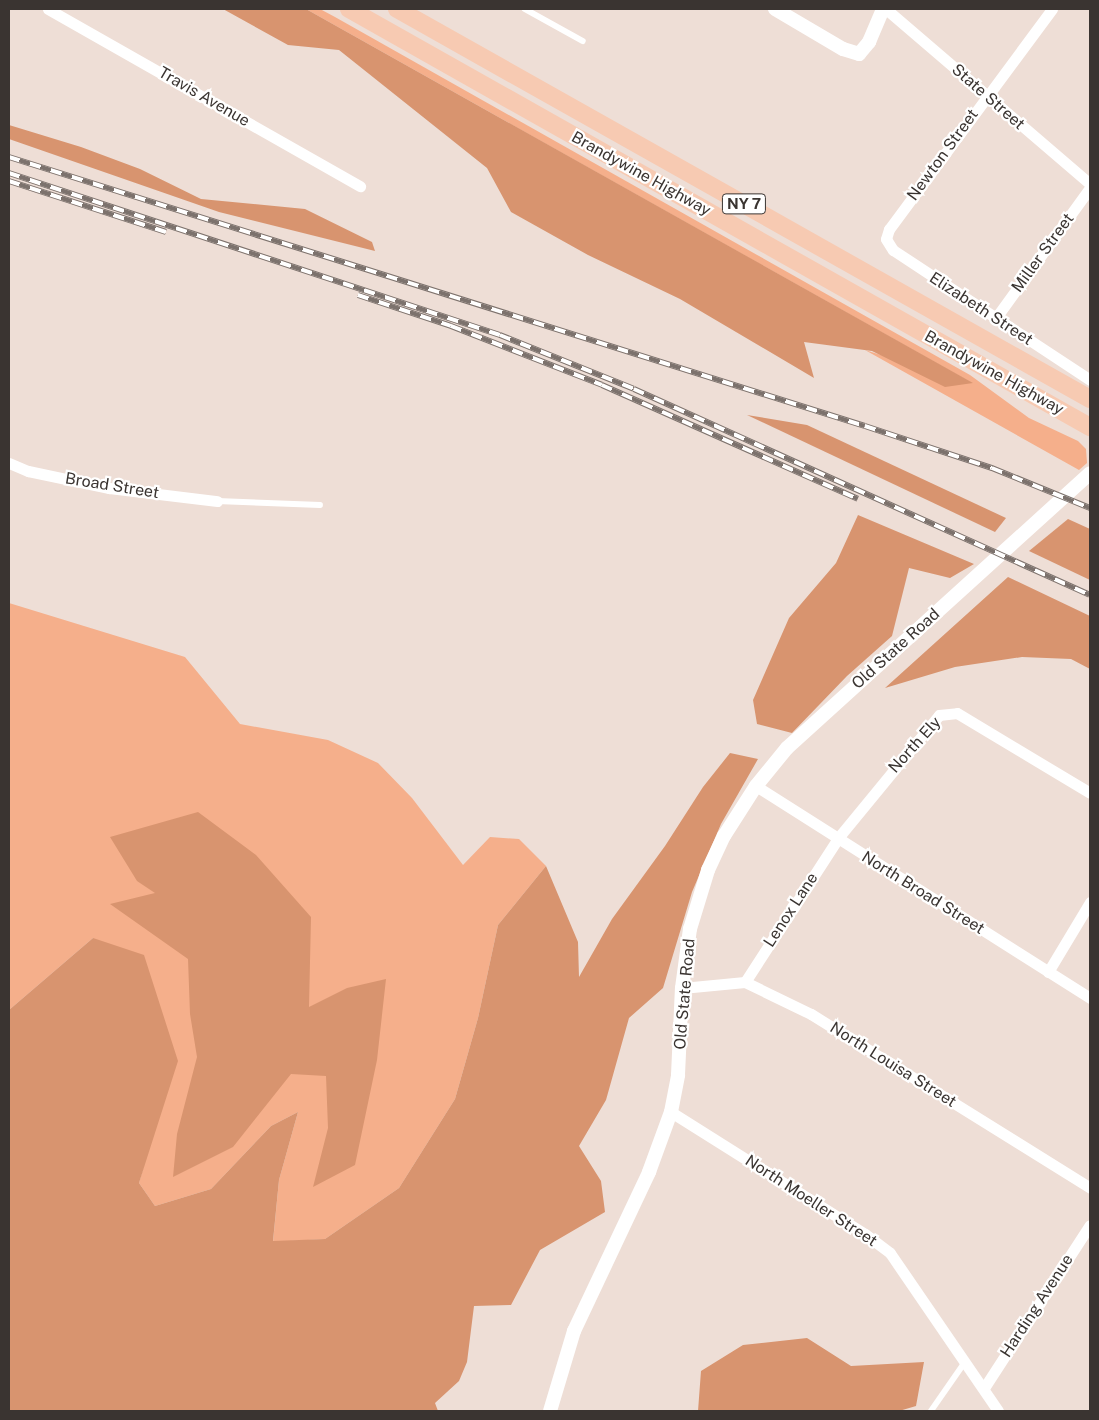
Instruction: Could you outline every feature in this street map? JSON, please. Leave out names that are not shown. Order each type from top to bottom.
[{"type":"main road","name":"Brandywine Highway","points":[[349,9],[1090,427]]},
{"type":"main road","name":"Brandywine Highway","points":[[397,9],[1090,399]]},
{"type":"street","name":"Travis Avenue","points":[[48,9],[360,186]]},
{"type":"street","points":[[775,9],[843,49],[859,54],[869,42],[884,9]]},
{"type":"street","name":"State Street","points":[[884,9],[1090,184]]},
{"type":"street","name":"Newton Street","points":[[889,229],[1052,9]]},
{"type":"street","name":"Miller Street","points":[[995,319],[1090,188]]},
{"type":"street","name":"Elizabeth Street","points":[[889,229],[886,239],[893,250],[1090,380]]},
{"type":"street","name":"Broad Street","points":[[9,463],[28,471],[109,488],[217,502]]},
{"type":"street","name":"Old State Road","points":[[550,1411],[574,1331],[649,1172],[671,1112],[678,1076],[682,988],[690,929],[708,870],[724,836],[756,786],[786,748],[1090,473]]},
{"type":"street","name":"North Ely","points":[[838,838],[918,738],[945,712],[957,712],[1090,793]]},
{"type":"street","name":"North Broad Street","points":[[756,786],[1090,998]]},
{"type":"street","name":"Lenox Lane","points":[[745,982],[838,838]]},
{"type":"street","points":[[1048,972],[1090,902]]},
{"type":"street","points":[[682,988],[745,982]]},
{"type":"street","name":"North Louisa Street","points":[[745,982],[811,1014],[1090,1188]]},
{"type":"street","name":"North Moeller Street","points":[[671,1112],[865,1234],[890,1253],[998,1411]]},
{"type":"street","name":"Harding Avenue","points":[[984,1388],[1090,1225]]},
{"type":"lane","points":[[525,9],[583,41]]},
{"type":"lane","points":[[217,502],[320,505]]},
{"type":"lane","points":[[931,1411],[965,1362]]},
{"type":"shaded area","points":[[223,9],[306,9],[973,383],[945,387],[872,351],[804,342],[814,378],[680,299],[588,255],[511,212],[487,168],[339,50],[288,45]]},
{"type":"shaded area","points":[[306,9],[320,9],[335,17],[970,375],[1029,418],[1078,441],[1086,449],[1087,463],[1079,470],[865,350],[972,383]]},
{"type":"shaded area","points":[[9,125],[81,147],[140,169],[201,199],[305,209],[372,242],[375,251],[219,212],[9,139]]},
{"type":"shaded area","points":[[747,415],[807,425],[1006,518],[995,532]]},
{"type":"shaded area","points":[[858,515],[974,564],[950,578],[909,568],[892,636],[847,676],[792,733],[757,724],[753,700],[789,618],[836,563]]},
{"type":"shaded area","points":[[1068,519],[1090,529],[1090,580],[1029,551]]},
{"type":"shaded area","points":[[1008,577],[1090,616],[1090,669],[1071,659],[1022,657],[955,667],[885,688]]},
{"type":"shaded area","points":[[9,603],[185,657],[240,724],[328,740],[378,763],[412,798],[463,865],[490,837],[519,839],[546,866],[498,925],[478,1018],[455,1099],[399,1188],[325,1239],[273,1242],[279,1180],[298,1112],[271,1126],[211,1189],[155,1206],[139,1183],[156,1123],[93,938],[9,1010]]},
{"type":"shaded area","points":[[730,753],[758,759],[721,824],[692,892],[663,988],[629,1018],[606,1100],[579,1146],[601,1181],[605,1212],[540,1250],[511,1305],[474,1306],[467,1362],[459,1381],[435,1403],[438,1411],[9,1411],[9,1010],[93,938],[144,955],[178,1061],[139,1183],[155,1206],[211,1189],[271,1126],[298,1112],[279,1180],[273,1241],[325,1239],[399,1188],[455,1099],[478,1018],[498,925],[546,866],[578,942],[579,977],[612,919],[665,846],[703,787]]},
{"type":"shaded area","points":[[198,812],[256,855],[311,917],[309,1007],[347,988],[386,979],[377,1060],[355,1165],[313,1187],[328,1128],[326,1076],[291,1074],[233,1147],[173,1177],[177,1134],[197,1057],[190,1014],[188,959],[110,904],[155,893],[137,881],[110,837]]},
{"type":"shaded area","points":[[807,1338],[851,1366],[924,1362],[916,1406],[899,1411],[698,1411],[701,1371],[743,1345]]},
{"type":"railway","points":[[9,157],[865,426],[992,468],[1090,508]]},
{"type":"railway","points":[[9,173],[500,335],[634,389],[1090,595]]},
{"type":"railway","points":[[9,181],[166,232]]},
{"type":"railway","points":[[358,295],[451,326],[602,385],[858,499]]}]
